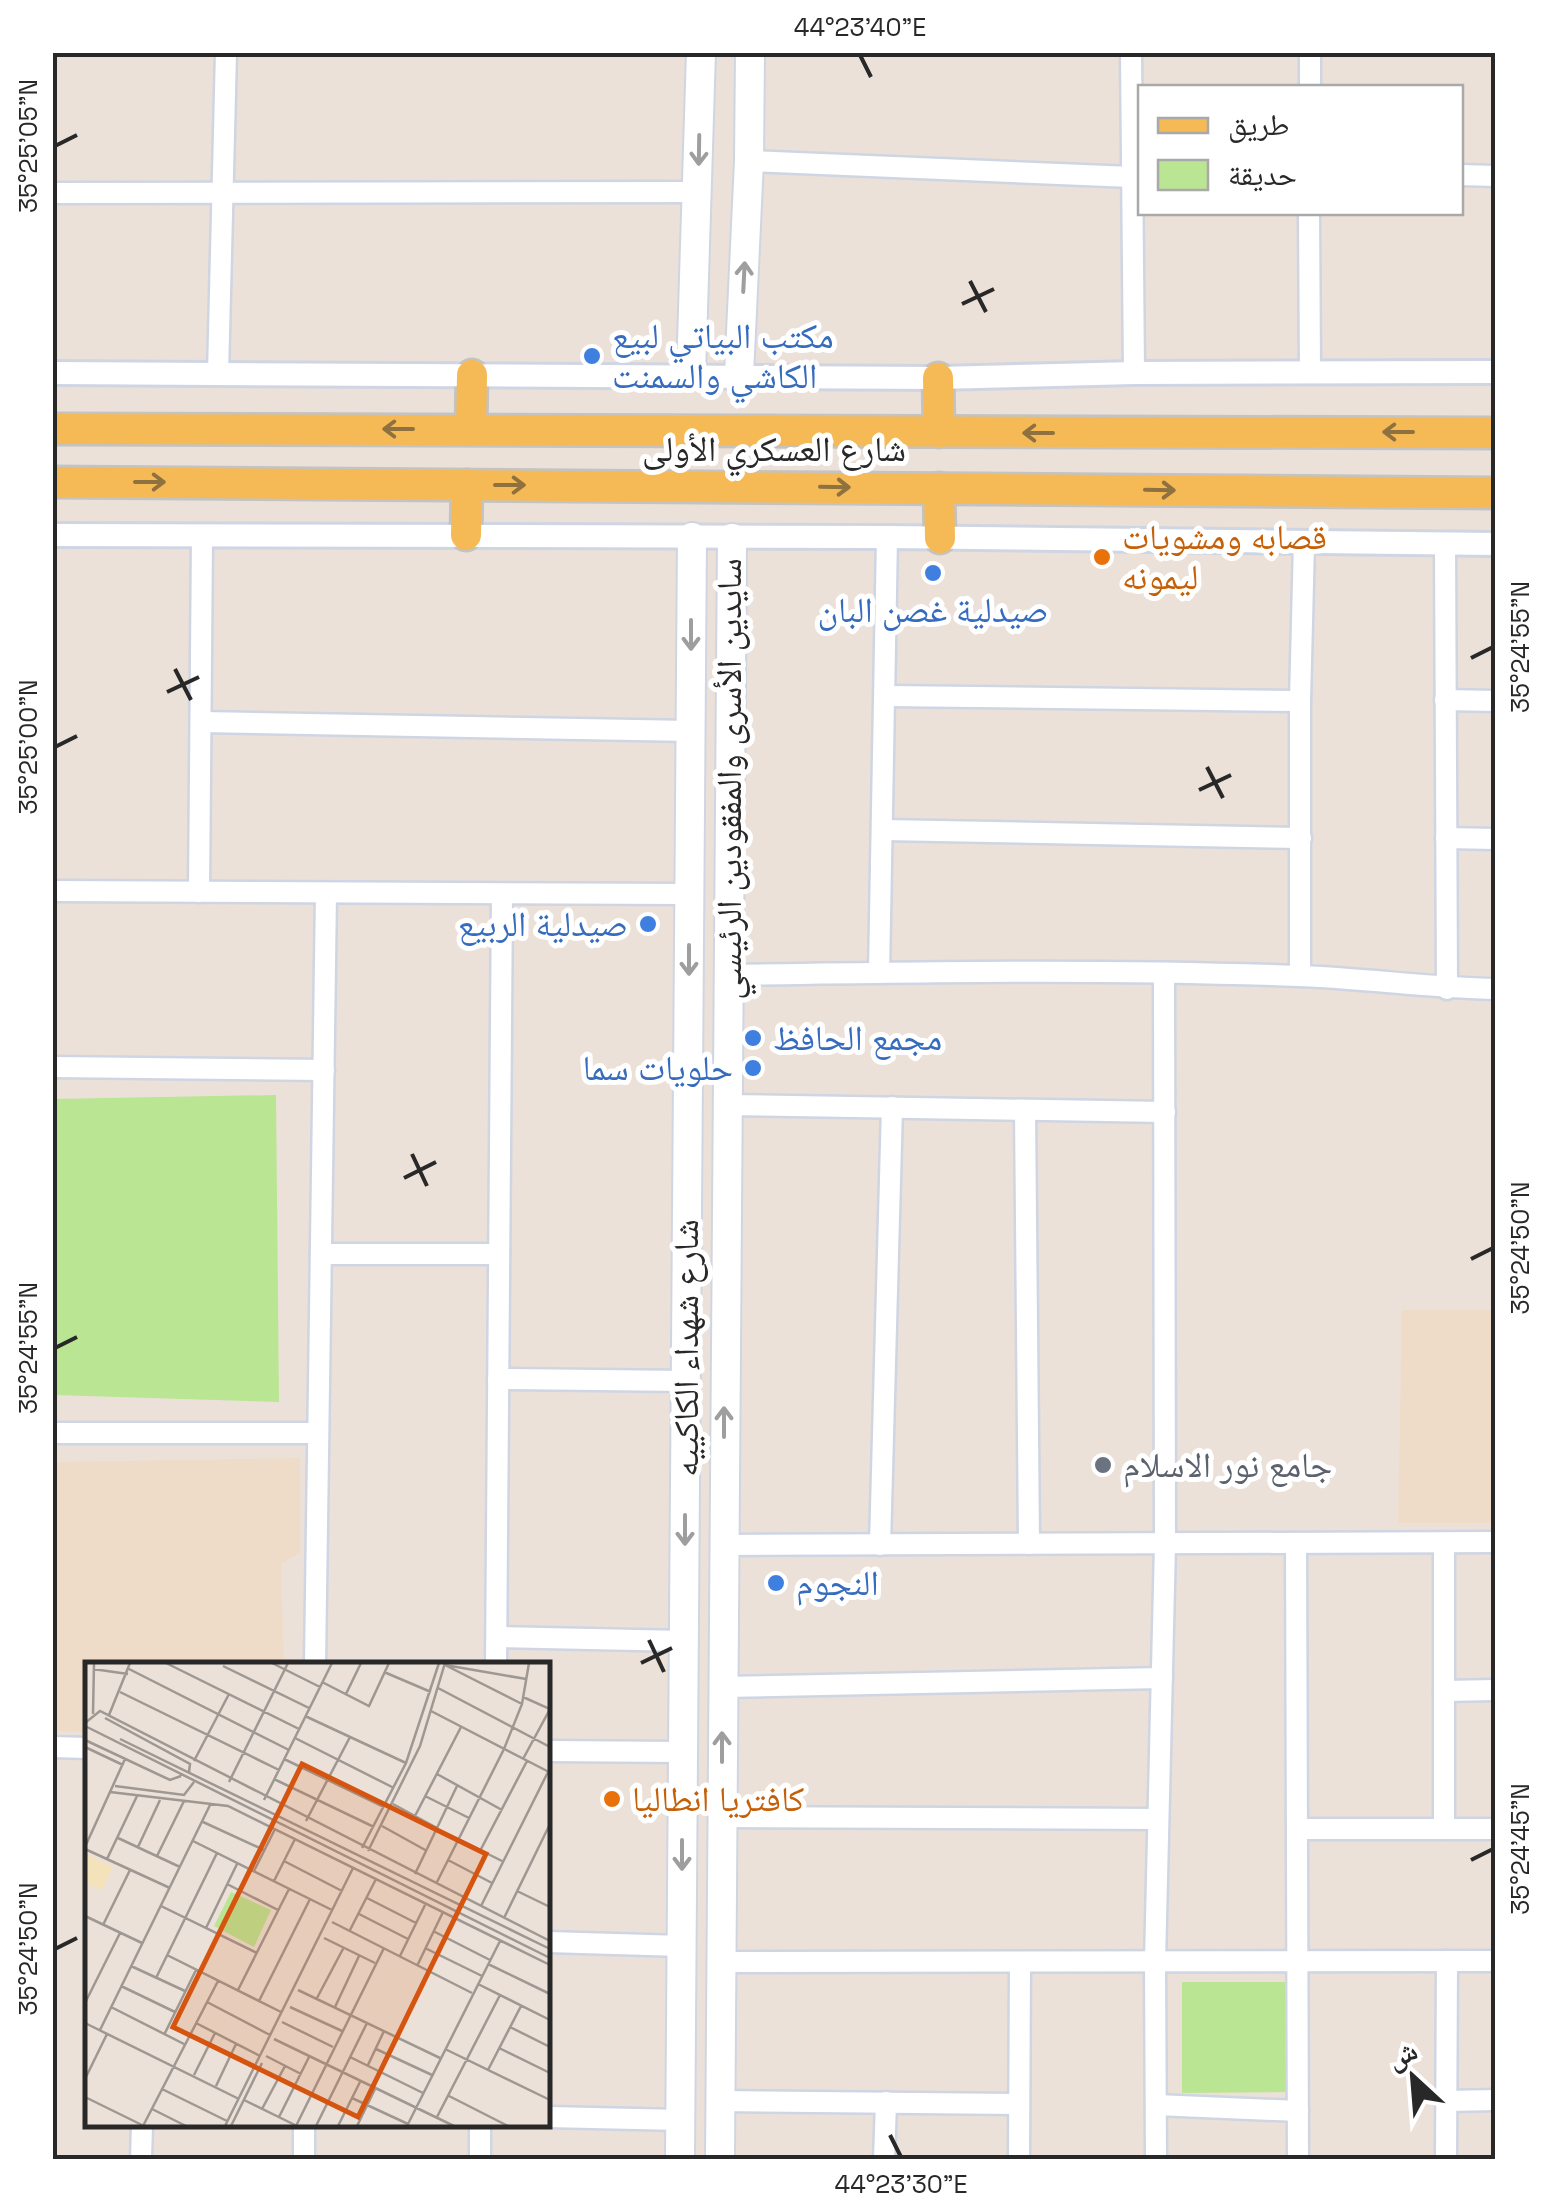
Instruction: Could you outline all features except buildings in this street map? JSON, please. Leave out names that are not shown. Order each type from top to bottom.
[{"type":"main road","points":[[691,374],[700,52]]},
{"type":"main road","points":[[739,375],[750,52]]},
{"type":"main road","points":[[697,234],[746,238]]},
{"type":"main road","points":[[472,375],[472,429]]},
{"type":"main road","points":[[938,378],[939,432]]},
{"type":"main road","name":"شارع العسكري الأولى","points":[[52,429],[1496,433]]},
{"type":"main road","points":[[684,486],[686,431]]},
{"type":"main road","points":[[737,486],[738,432]]},
{"type":"main road","name":"شارع العسكري الأولى","points":[[52,482],[1496,492]]},
{"type":"main road","points":[[466,536],[467,485]]},
{"type":"main road","points":[[939,488],[940,538]]},
{"type":"main road","name":"شارع شهداء الكاكييه","points":[[680,2160],[692,537]]},
{"type":"main road","name":"سايدين الأسرى والمفقودين الرئيسي","points":[[720,2160],[732,538]]},
{"type":"main road","points":[[681,2030],[720,2028]]},
{"type":"street","points":[[218,374],[226,52]]},
{"type":"street","points":[[1132,52],[1134,372]]},
{"type":"street","points":[[1310,52],[1310,85]]},
{"type":"street","points":[[749,160],[1132,177]]},
{"type":"street","points":[[1463,175],[1496,176]]},
{"type":"street","points":[[52,193],[698,192]]},
{"type":"street","points":[[1309,215],[1310,372]]},
{"type":"street","points":[[52,373],[938,378],[1134,372],[1496,372]]},
{"type":"street","points":[[52,535],[887,537],[1496,544]]},
{"type":"street","points":[[199,892],[202,537]]},
{"type":"street","points":[[879,972],[887,537]]},
{"type":"street","points":[[1300,976],[1304,542]]},
{"type":"street","points":[[1446,543],[1446,989]]},
{"type":"street","points":[[887,696],[1300,701]]},
{"type":"street","points":[[1446,700],[1496,701]]},
{"type":"street","points":[[201,722],[690,731]]},
{"type":"street","points":[[884,830],[1301,838]]},
{"type":"street","points":[[1446,838],[1496,839]]},
{"type":"street","points":[[52,891],[690,894]]},
{"type":"street","points":[[315,1662],[326,893]]},
{"type":"street","points":[[496,1662],[502,894]]},
{"type":"street","points":[[728,975],[879,972],[1300,976],[1496,990]]},
{"type":"street","points":[[1156,2160],[1155,1962],[1165,1544],[1164,975]]},
{"type":"street","points":[[52,1067],[324,1070]]},
{"type":"street","points":[[727,1105],[1164,1112]]},
{"type":"street","points":[[880,1544],[892,1107]]},
{"type":"street","points":[[1024,1110],[1029,1544]]},
{"type":"street","points":[[321,1254],[499,1254]]},
{"type":"street","points":[[498,1380],[686,1381]]},
{"type":"street","points":[[52,1433],[318,1433]]},
{"type":"street","points":[[724,1545],[1496,1542]]},
{"type":"street","points":[[1296,1543],[1298,2160]]},
{"type":"street","points":[[1444,1543],[1444,1829]]},
{"type":"street","points":[[497,1637],[684,1641]]},
{"type":"street","points":[[722,1687],[1162,1678]]},
{"type":"street","points":[[1444,1691],[1496,1690]]},
{"type":"street","points":[[52,1747],[85,1748]]},
{"type":"street","points":[[550,1751],[683,1752]]},
{"type":"street","points":[[722,1817],[1158,1819]]},
{"type":"street","points":[[1298,1829],[1496,1829]]},
{"type":"street","points":[[550,1942],[682,1946]]},
{"type":"street","points":[[721,1962],[1496,1961]]},
{"type":"street","points":[[1018,2160],[1020,1962]]},
{"type":"street","points":[[1446,2160],[1447,1962]]},
{"type":"street","points":[[1447,2101],[1496,2100]]},
{"type":"street","points":[[720,2101],[1019,2104]]},
{"type":"street","points":[[884,2160],[886,2102]]},
{"type":"street","points":[[1156,2104],[1298,2111]]},
{"type":"street","points":[[550,2117],[681,2120]]},
{"type":"street","points":[[142,2127],[142,2160]]},
{"type":"street","points":[[304,2127],[304,2160]]},
{"type":"street","points":[[480,2127],[480,2160]]},
{"type":"shaded area","points":[[1402,1310],[1495,1310],[1495,1523],[1398,1523]]},
{"type":"shaded area","points":[[300,1458],[300,1553],[281,1564],[284,1662],[85,1662],[85,1732],[53,1731],[53,1462]]},
{"type":"green space","points":[[276,1095],[279,1402],[53,1395],[53,1099]]},
{"type":"green space","points":[[1182,1982],[1289,1982],[1289,2092],[1182,2093]]},
{"type":"place","name":"مكتب البياتي لبيع الكاشي والسمنت","points":[[592,356]]},
{"type":"place","name":"قصابه ومشويات ليمونه","points":[[1102,557]]},
{"type":"place","name":"صيدلية غصن البان","points":[[933,573]]},
{"type":"place","name":"صيدلية الربيع","points":[[648,924]]},
{"type":"place","name":"مجمع الحافظ","points":[[753,1038]]},
{"type":"place","name":"حلويات سما","points":[[753,1068]]},
{"type":"place","name":"جامع نور الاسلام","points":[[1103,1465]]},
{"type":"place","name":"النجوم","points":[[776,1583]]},
{"type":"place","name":"كافتريا انطاليا","points":[[612,1799]]}]
